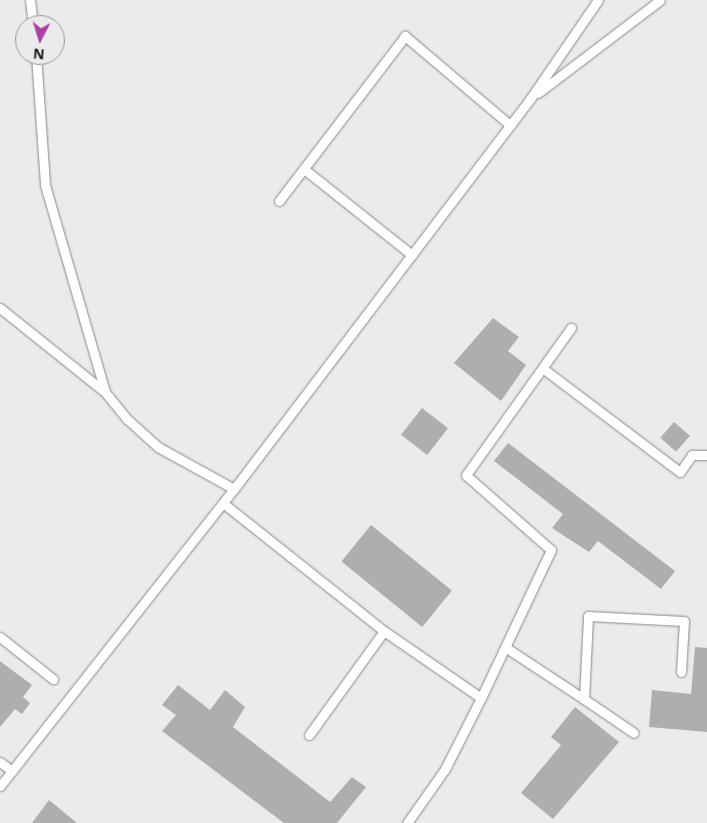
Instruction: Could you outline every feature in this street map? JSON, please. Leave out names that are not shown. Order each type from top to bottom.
[{"type":"lane","points":[[30,0],[32,15]]},
{"type":"lane","points":[[0,786],[223,503],[412,255],[530,99],[598,0]]},
{"type":"lane","points":[[530,99],[660,0]]},
{"type":"lane","points":[[280,201],[405,36],[510,125]]},
{"type":"lane","points":[[37,65],[45,185],[105,392]]},
{"type":"lane","points":[[304,169],[412,255]]},
{"type":"lane","points":[[1,312],[105,392],[127,419],[158,447],[234,488]]},
{"type":"lane","points":[[407,823],[445,769],[551,550],[466,475],[545,370],[571,328]]},
{"type":"lane","points":[[545,370],[680,472],[692,455],[707,455]]},
{"type":"lane","points":[[223,503],[384,631],[481,698]]},
{"type":"lane","points":[[584,699],[588,616],[684,621],[681,672]]},
{"type":"lane","points":[[310,735],[384,631]]},
{"type":"lane","points":[[0,637],[53,679]]},
{"type":"lane","points":[[505,647],[634,733]]},
{"type":"lane","points":[[0,762],[12,771]]},
{"type":"building","points":[[493,318],[519,337],[508,351],[526,365],[501,401],[454,363]]},
{"type":"building","points":[[422,408],[448,428],[427,455],[401,435]]},
{"type":"building","points":[[674,422],[690,436],[676,452],[660,438]]},
{"type":"building","points":[[508,443],[675,571],[661,589],[598,541],[589,552],[552,528],[563,514],[494,461]]},
{"type":"building","points":[[371,525],[452,590],[422,627],[341,562]]},
{"type":"building","points":[[695,647],[707,648],[707,732],[649,727],[652,690],[691,694]]},
{"type":"building","points":[[0,661],[32,685],[23,697],[30,703],[22,714],[15,709],[0,727]]},
{"type":"building","points":[[178,685],[210,710],[225,690],[245,707],[233,727],[330,802],[352,777],[366,787],[337,823],[284,823],[162,731],[176,715],[162,705]]},
{"type":"building","points":[[575,707],[619,742],[553,819],[521,793],[561,745],[551,737]]},
{"type":"building","points":[[49,800],[77,823],[32,823]]}]
